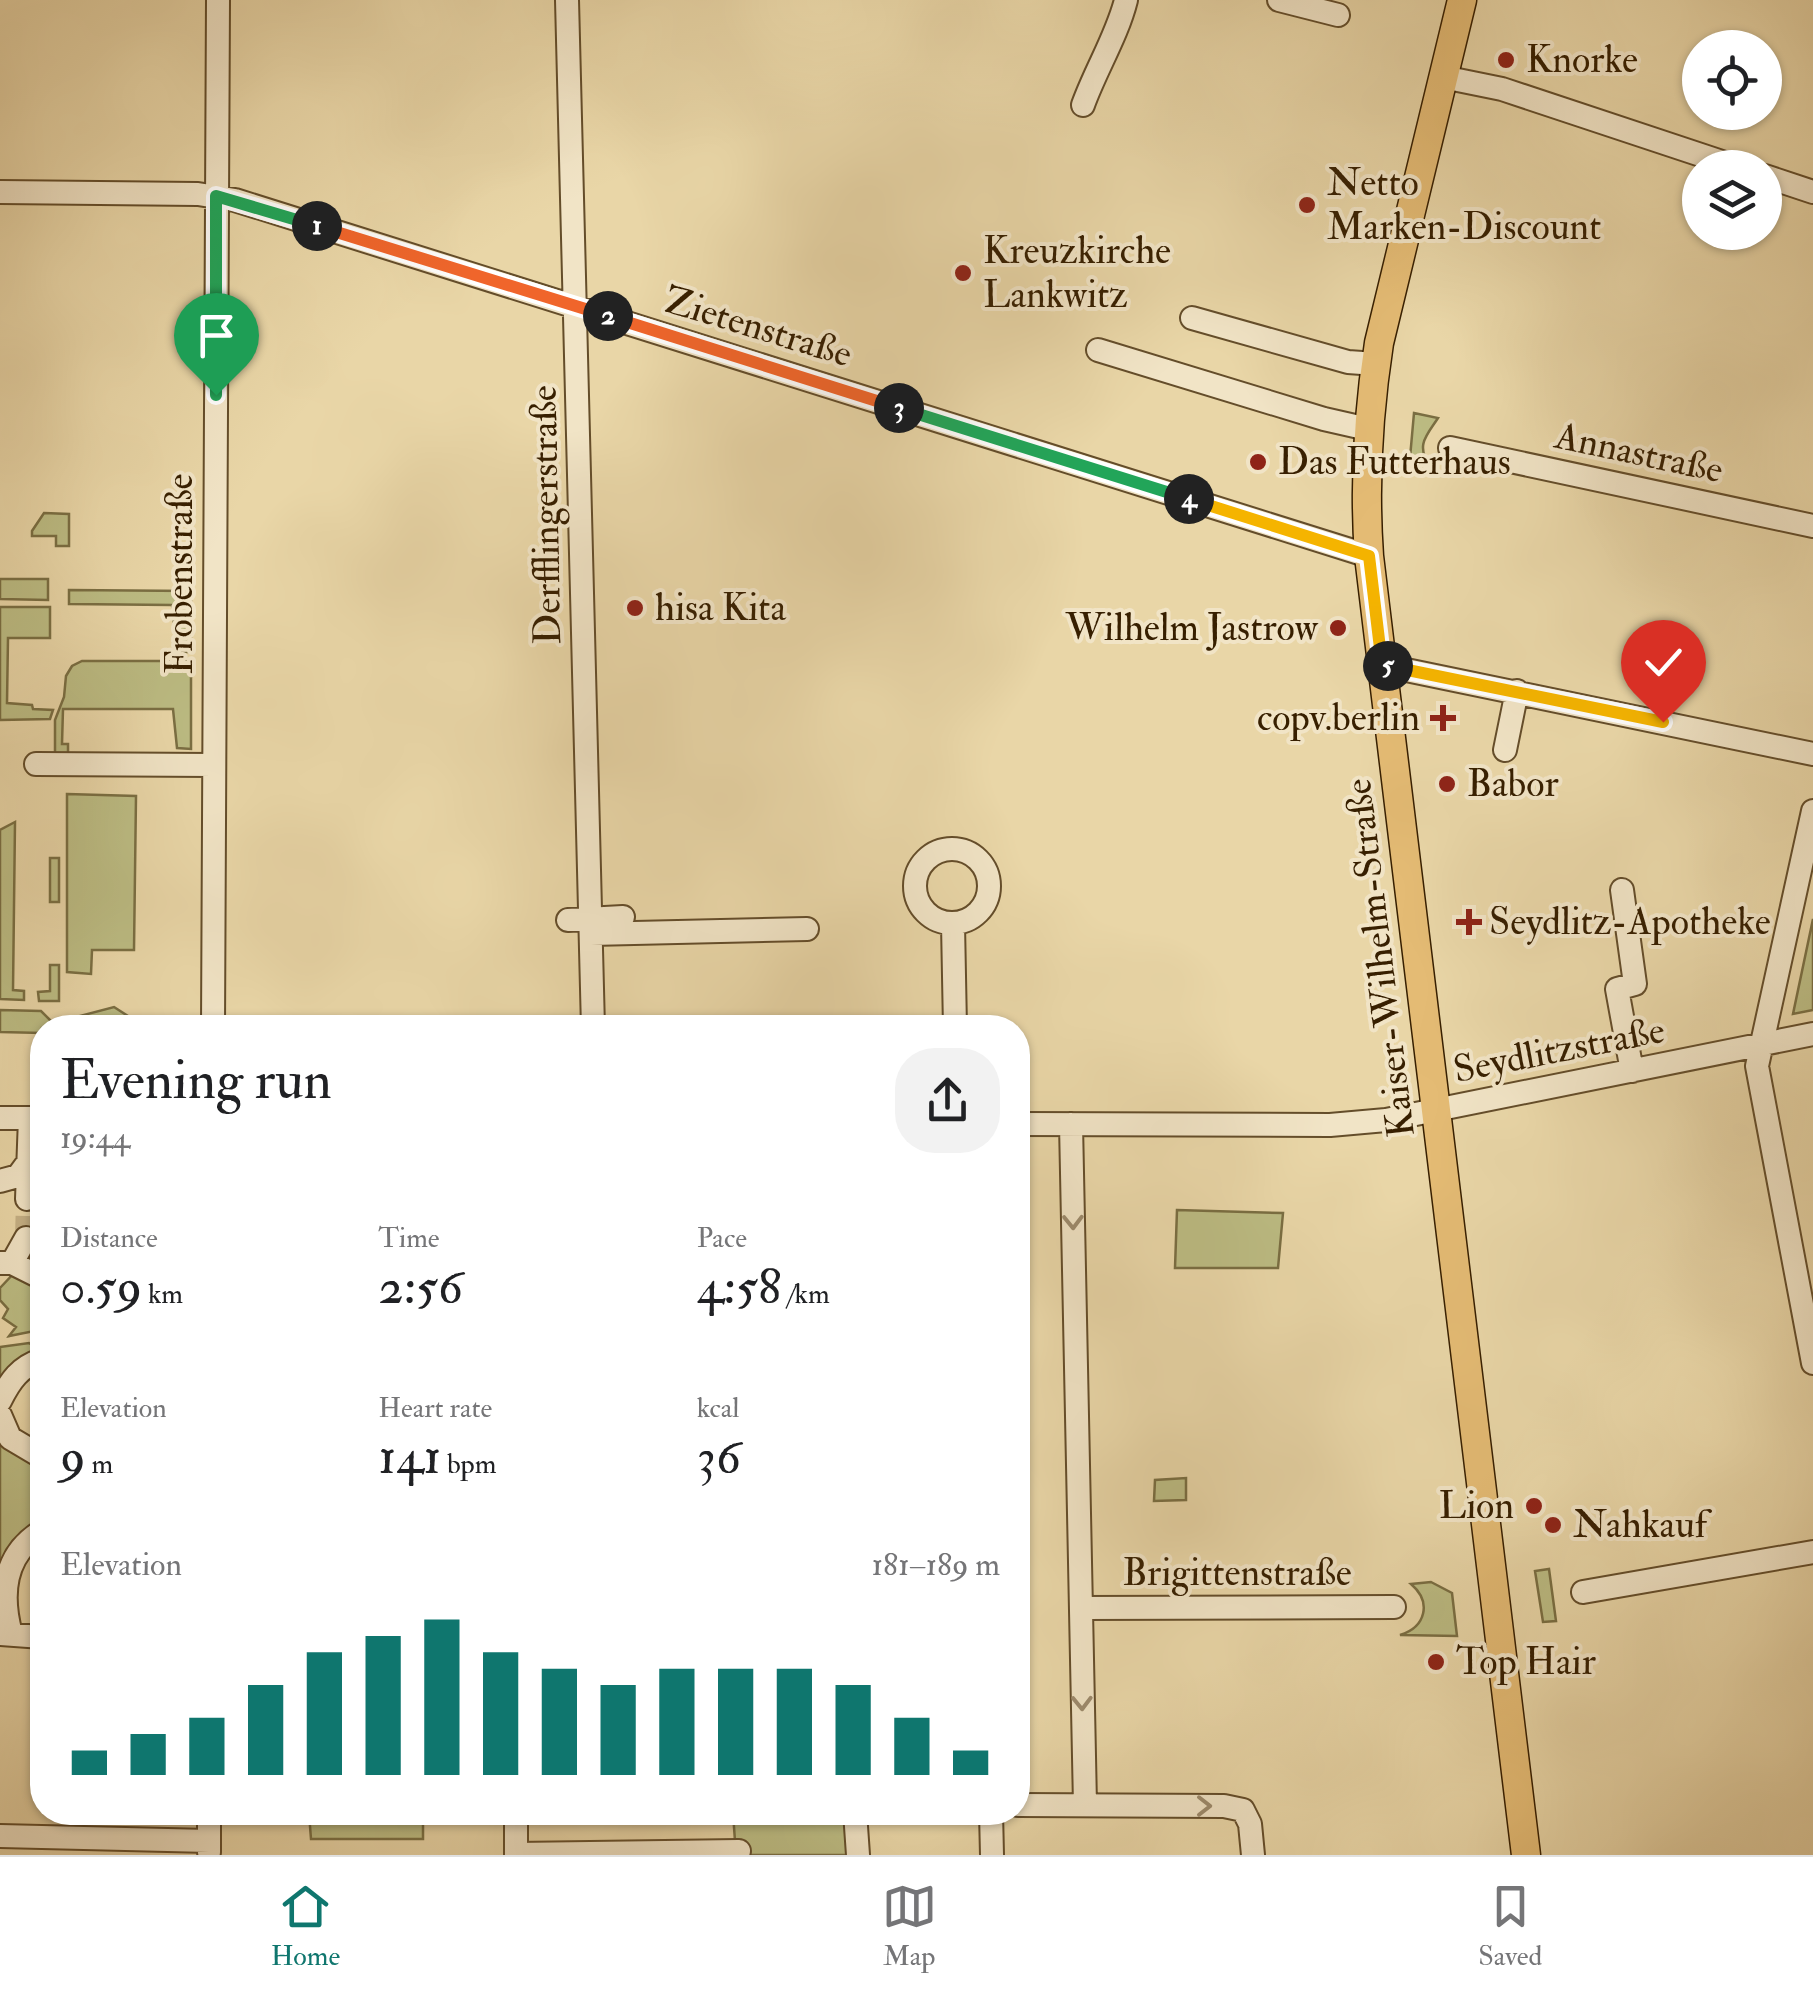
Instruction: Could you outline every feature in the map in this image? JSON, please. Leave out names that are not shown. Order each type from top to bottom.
[{"type":"main road","name":"Kaiser-Wilhelm-Straße","points":[[1462,0],[1376,364],[1368,428],[1366,495],[1369,556],[1526,1855]]},
{"type":"street","name":"Frobenstraße","points":[[213,1015],[218,0]]},
{"type":"street","name":"Derfflingerstraße","points":[[567,0],[576,306],[583,924],[592,1015]]},
{"type":"street","points":[[1083,105],[1126,0]]},
{"type":"street","points":[[1280,0],[1338,15]]},
{"type":"street","points":[[1444,77],[1502,89],[1686,150]]},
{"type":"street","points":[[1782,182],[1813,192]]},
{"type":"street","name":"Zietenstraße","points":[[0,192],[216,196],[1369,556]]},
{"type":"street","points":[[1192,318],[1348,362],[1376,364]]},
{"type":"street","points":[[1098,350],[1324,419],[1368,428]]},
{"type":"street","name":"Annastraße","points":[[1450,448],[1813,526]]},
{"type":"street","points":[[1382,665],[1813,754]]},
{"type":"street","points":[[1505,750],[1518,691]]},
{"type":"street","points":[[36,764],[214,764]]},
{"type":"street","points":[[1813,811],[1757,1066],[1813,1363]]},
{"type":"street","points":[[1622,890],[1636,984],[1617,989],[1632,1071]]},
{"type":"street","points":[[583,924],[624,917]]},
{"type":"street","points":[[583,924],[807,928]]},
{"type":"street","points":[[953,924],[955,1015]]},
{"type":"street","name":"Seydlitzstraße","points":[[1030,1124],[1330,1125],[1436,1111],[1813,1034]]},
{"type":"street","points":[[0,1118],[30,1118]]},
{"type":"street","points":[[1071,1124],[1085,1805]]},
{"type":"street","points":[[27,1199],[30,1150]]},
{"type":"street","points":[[0,1181],[18,1176],[28,1161]]},
{"type":"street","points":[[26,1238],[6,1263],[30,1273]]},
{"type":"street","points":[[0,1402],[21,1369],[30,1365]]},
{"type":"street","points":[[0,1415],[10,1438],[30,1450]]},
{"type":"street","points":[[6,1634],[2,1601],[7,1568],[30,1538]]},
{"type":"street","points":[[1584,1592],[1813,1552]]},
{"type":"street","name":"Brigittenstraße","points":[[1081,1608],[1185,1600],[1394,1607]]},
{"type":"street","points":[[1030,1805],[1224,1806],[1243,1810],[1250,1824],[1253,1855]]},
{"type":"street","points":[[516,1825],[516,1854],[740,1850]]},
{"type":"street","points":[[856,1825],[858,1855]]},
{"type":"street","points":[[991,1825],[992,1855]]},
{"type":"street","points":[[0,1836],[209,1848]]},
{"type":"green space","points":[[1414,413],[1438,418],[1424,441],[1423,452],[1430,466],[1425,470],[1409,469]]},
{"type":"green space","points":[[44,513],[69,514],[69,546],[56,546],[56,536],[32,536]]},
{"type":"green space","points":[[0,579],[48,579],[48,600],[0,599]]},
{"type":"green space","points":[[69,590],[191,591],[191,652],[177,652],[172,605],[69,604]]},
{"type":"green space","points":[[0,607],[50,607],[50,638],[8,638],[7,703],[53,710],[50,719],[0,720]]},
{"type":"green space","points":[[82,661],[191,661],[191,749],[177,748],[173,709],[63,709],[62,744],[68,744],[68,758],[55,758],[55,720],[64,697],[66,676],[72,666]]},
{"type":"green space","points":[[67,794],[136,796],[134,950],[92,950],[91,974],[67,972]]},
{"type":"green space","points":[[15,822],[13,990],[24,991],[24,1000],[0,999],[0,830]]},
{"type":"green space","points":[[50,858],[59,858],[59,902],[50,902]]},
{"type":"green space","points":[[1813,919],[1813,1010],[1793,1014]]},
{"type":"green space","points":[[50,965],[59,965],[59,1001],[39,1001],[38,992],[50,991]]},
{"type":"green space","points":[[114,1007],[126,1015],[84,1015]]},
{"type":"green space","points":[[0,1010],[41,1011],[45,1015],[30,1015],[30,1033],[0,1032]]},
{"type":"green space","points":[[1177,1210],[1283,1213],[1278,1268],[1175,1268]]},
{"type":"green space","points":[[30,1270],[30,1332],[9,1336],[16,1327],[3,1318],[8,1309],[0,1300],[0,1288],[16,1271]]},
{"type":"green space","points":[[30,1344],[30,1371],[7,1406],[8,1423],[30,1441],[30,1548],[0,1628],[0,1347]]},
{"type":"green space","points":[[1186,1478],[1186,1500],[1154,1501],[1155,1480]]},
{"type":"green space","points":[[1549,1569],[1556,1621],[1543,1622],[1535,1571]]},
{"type":"green space","points":[[1431,1582],[1452,1593],[1457,1636],[1400,1635],[1416,1626],[1423,1613],[1422,1598],[1411,1584]]},
{"type":"green space","points":[[310,1825],[423,1825],[423,1839],[311,1839]]},
{"type":"green space","points":[[734,1825],[867,1825],[866,1855],[736,1855]]},
{"type":"tunnel","points":[[26,1238],[27,1199]]},
{"type":"place","name":"Knorke","points":[[1506,60]]},
{"type":"place","name":"Netto Marken-Discount","points":[[1307,205]]},
{"type":"place","name":"Kreuzkirche Lankwitz","points":[[963,273]]},
{"type":"place","name":"Das Futterhaus","points":[[1258,462]]},
{"type":"place","name":"hisa Kita","points":[[635,608]]},
{"type":"place","name":"Wilhelm Jastrow","points":[[1338,628]]},
{"type":"place","name":"copv.berlin","points":[[1443,718]]},
{"type":"place","name":"Babor","points":[[1447,784]]},
{"type":"place","name":"Seydlitz-Apotheke","points":[[1469,922]]},
{"type":"place","name":"Lion","points":[[1534,1506]]},
{"type":"place","name":"Nahkauf","points":[[1553,1525]]},
{"type":"place","name":"Top Hair","points":[[1436,1662]]},
{"type":"route","points":[[216,395],[216,196],[1369,556],[1382,665],[1663,722]]}]
